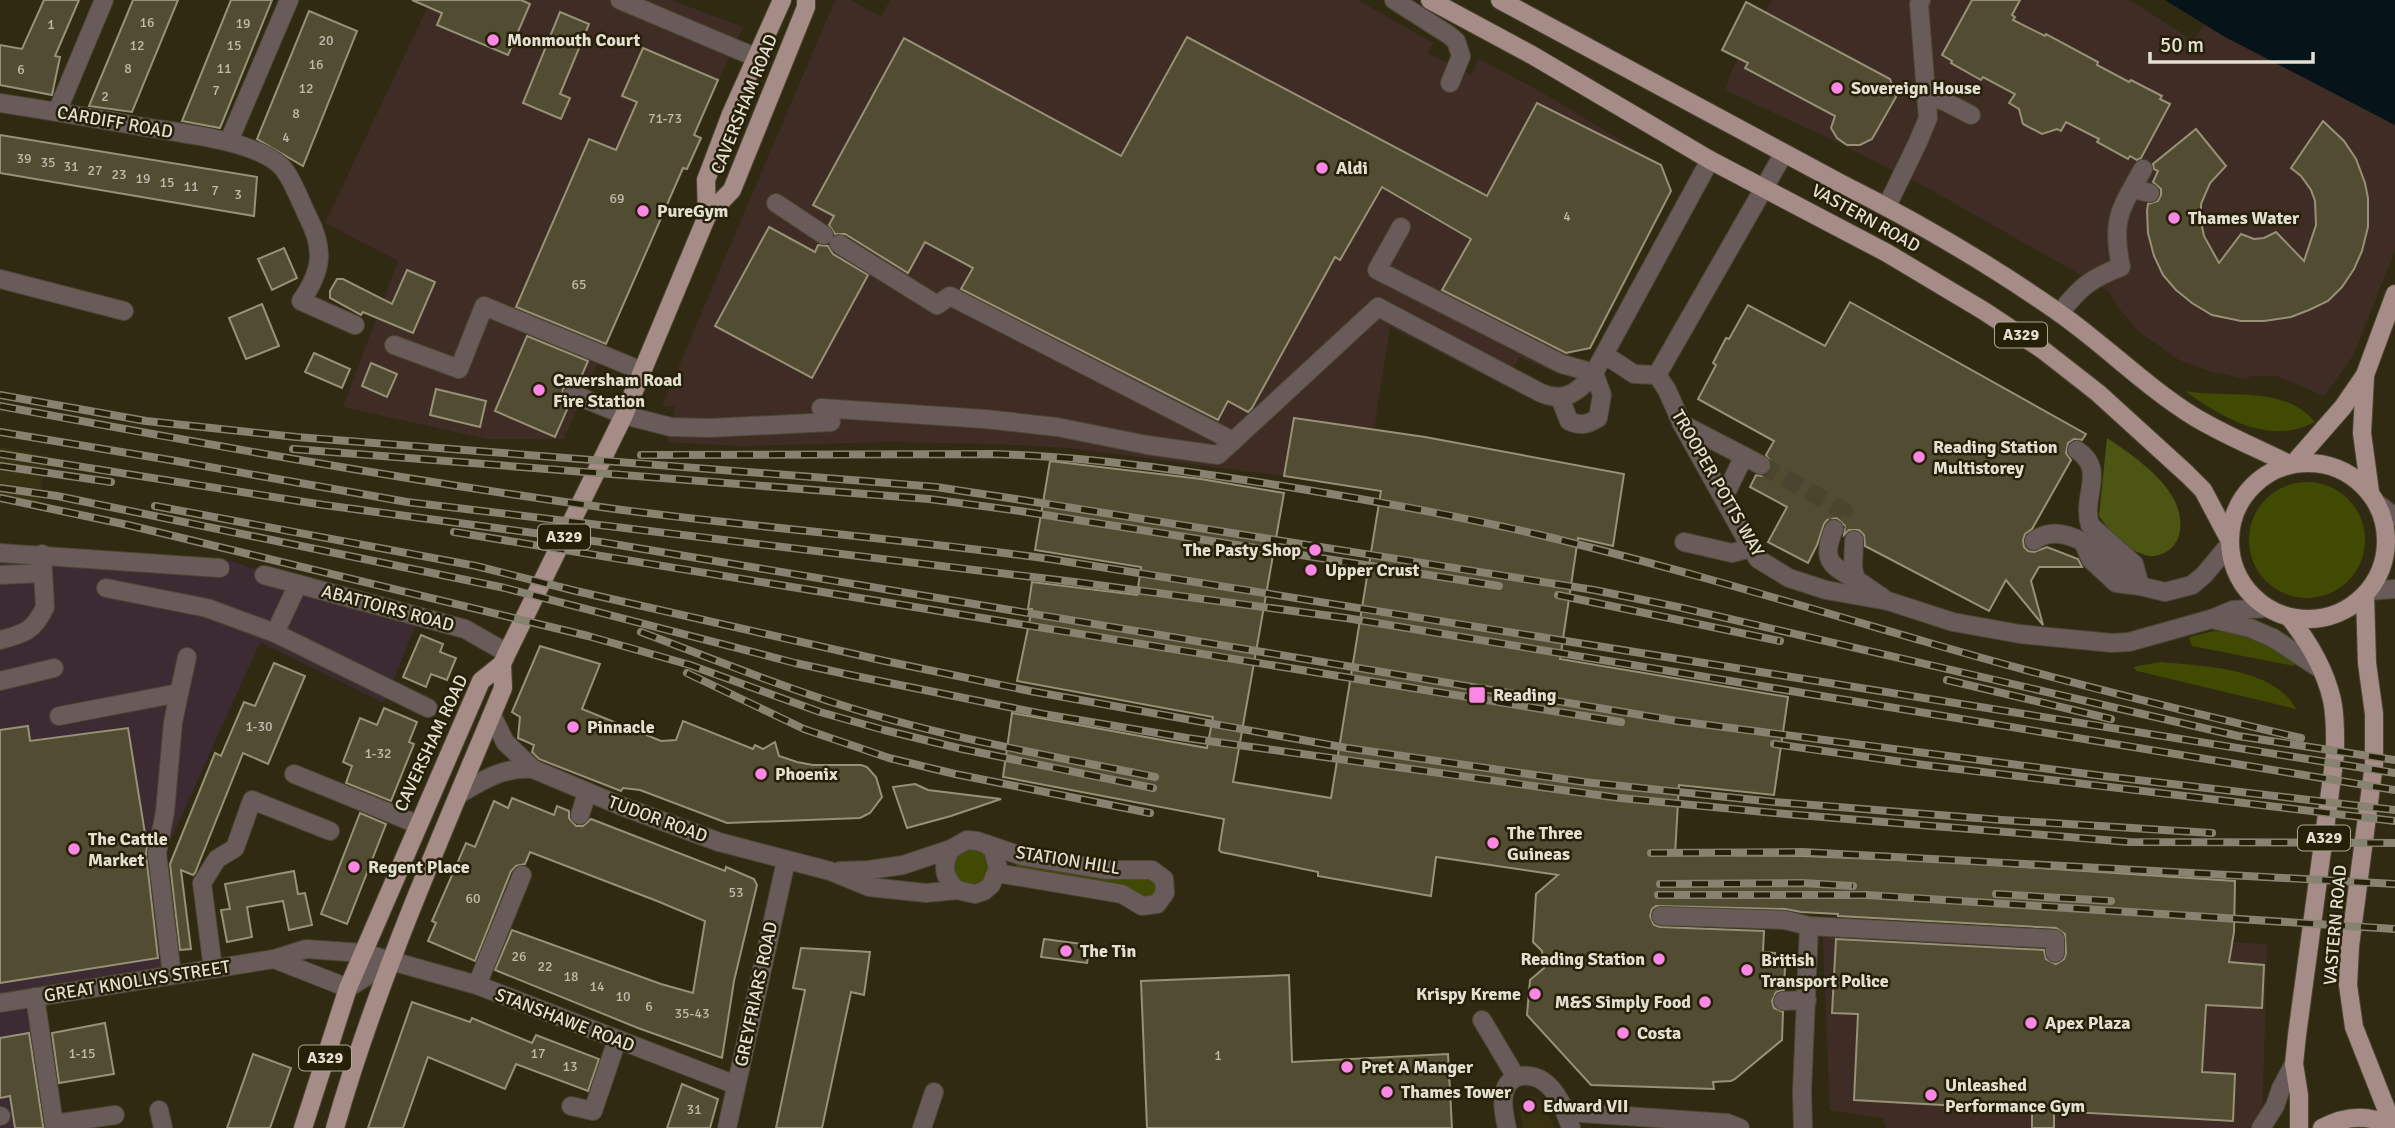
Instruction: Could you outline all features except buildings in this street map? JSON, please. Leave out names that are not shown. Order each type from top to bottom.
[{"type":"main road","name":"CAVERSHAM ROAD","points":[[707,216],[706,180],[755,57],[782,0]]},
{"type":"main road","name":"CAVERSHAM ROAD","points":[[363,953],[481,681],[505,659],[624,415],[707,216],[732,190],[806,8],[806,0]]},
{"type":"main road","name":"VASTERN ROAD","points":[[1430,0],[1532,55],[1710,160],[1938,283],[2043,350],[2098,393],[2203,490],[2229,542]]},
{"type":"main road","name":"VASTERN ROAD","points":[[1500,0],[1886,206],[1982,262],[2060,313],[2190,415],[2224,434],[2291,464]]},
{"type":"main road","points":[[2291,464],[2343,407],[2365,375],[2395,294]]},
{"type":"main road","points":[[2365,375],[2362,433],[2374,498],[2384,520],[2387,537],[2382,568],[2367,593],[2343,611],[2321,618],[2289,617],[2267,608],[2245,587],[2234,567],[2229,542],[2233,517],[2243,496],[2261,477],[2291,464],[2317,462],[2343,470],[2358,480],[2374,498]]},
{"type":"main road","name":"VASTERN ROAD","points":[[2367,593],[2367,663],[2374,714],[2374,764],[2350,946],[2348,985],[2354,1027],[2394,1127]]},
{"type":"main road","name":"VASTERN ROAD","points":[[2289,617],[2309,642],[2332,699],[2335,755],[2294,1064],[2299,1095],[2299,1128]]},
{"type":"main road","name":"A329","points":[[335,1128],[352,1070],[391,961],[503,688],[505,659]]},
{"type":"main road","name":"A329","points":[[303,1128],[348,988],[363,953]]},
{"type":"main road","points":[[2322,1128],[2334,1122],[2363,1117],[2394,1127]]},
{"type":"street","points":[[57,113],[104,0]]},
{"type":"street","points":[[229,141],[289,0]]},
{"type":"street","points":[[620,0],[755,57]]},
{"type":"street","points":[[1394,0],[1456,41],[1461,56],[1450,83]]},
{"type":"street","points":[[1886,206],[1928,118],[1917,1]]},
{"type":"street","points":[[1928,98],[1944,101],[1971,115]]},
{"type":"street","name":"CARDIFF ROAD","points":[[0,103],[229,141],[269,156],[284,168],[313,226],[320,260],[315,282],[301,301],[355,325]]},
{"type":"street","points":[[1605,355],[1634,374],[1657,375],[1784,153]]},
{"type":"street","points":[[573,394],[624,415],[671,427],[709,428],[826,415],[974,418],[1056,427],[1147,445],[1218,455],[1378,307],[1510,374],[1541,393],[1560,398],[1583,387],[1594,373],[1710,160]]},
{"type":"street","points":[[2060,313],[2086,284],[2122,267],[2116,228],[2121,210],[2143,169]]},
{"type":"street","points":[[2132,189],[2150,193]]},
{"type":"street","points":[[776,203],[937,305],[950,296],[1233,440]]},
{"type":"street","points":[[1401,227],[1377,270],[1562,364],[1594,373]]},
{"type":"street","points":[[0,279],[124,311]]},
{"type":"street","points":[[394,345],[459,369],[484,306],[642,371]]},
{"type":"street","points":[[1560,398],[1569,421],[1578,425],[1588,424],[1598,418],[1602,395],[1594,373]]},
{"type":"street","name":"TROOPER POTTS WAY","points":[[1657,375],[1758,559],[1789,578],[1826,590],[1888,601],[1988,630],[2112,643],[2138,640],[2233,610],[2267,608]]},
{"type":"street","points":[[1682,424],[1761,465]]},
{"type":"street","points":[[2077,450],[2087,457],[2092,465],[2093,475],[2087,503],[2090,525],[2134,564],[2140,586]]},
{"type":"street","points":[[1724,497],[1744,456]]},
{"type":"street","points":[[2374,498],[2395,517]]},
{"type":"street","points":[[2034,541],[2041,535],[2060,533],[2098,550],[2140,586],[2165,592],[2192,585],[2204,575],[2229,542]]},
{"type":"street","points":[[1856,580],[1850,541],[1828,543],[1828,557],[1832,565],[1888,601]]},
{"type":"street","points":[[1684,542],[1732,554],[1751,548]]},
{"type":"street","points":[[0,553],[220,568]]},
{"type":"street","points":[[0,639],[23,634],[45,607],[42,554]]},
{"type":"street","points":[[0,575],[43,573]]},
{"type":"street","name":"ABATTOIRS ROAD","points":[[264,575],[466,629],[505,659]]},
{"type":"street","points":[[275,632],[298,584]]},
{"type":"street","points":[[106,589],[207,608],[275,632],[428,708]]},
{"type":"street","points":[[2367,593],[2395,589]]},
{"type":"street","points":[[2211,619],[2250,628],[2273,638],[2319,667]]},
{"type":"street","points":[[172,975],[157,853],[165,811],[173,722],[187,657]]},
{"type":"street","points":[[0,681],[54,668]]},
{"type":"street","points":[[59,716],[179,693]]},
{"type":"street","name":"TUDOR ROAD","points":[[492,715],[505,742],[533,769],[587,793],[719,842],[786,861]]},
{"type":"street","name":"TUDOR ROAD","points":[[461,793],[499,772],[533,769]]},
{"type":"street","points":[[294,774],[417,824]]},
{"type":"street","points":[[621,806],[627,788]]},
{"type":"street","points":[[580,815],[587,793]]},
{"type":"street","points":[[213,969],[202,883],[218,859],[236,848],[252,800],[330,831]]},
{"type":"street","name":"STATION HILL","points":[[830,871],[869,870],[903,864],[951,849],[967,840],[1022,856],[1107,870],[1152,870],[1164,879],[1166,893],[1157,904],[1142,906],[1122,894],[998,873]]},
{"type":"street","name":"STATION HILL","points":[[786,861],[830,871],[869,887],[926,893],[957,890],[975,894],[991,885],[998,873],[997,859],[986,844]]},
{"type":"street","points":[[951,849],[944,866],[950,884],[957,890]]},
{"type":"street","name":"GREYFRIARS ROAD","points":[[727,1128],[786,861]]},
{"type":"street","points":[[477,985],[522,875]]},
{"type":"street","points":[[1661,916],[1785,920],[1810,926],[2046,945]]},
{"type":"street","points":[[1803,1128],[1802,1092],[1810,926]]},
{"type":"street","name":"GREAT KNOLLYS STREET","points":[[0,1003],[274,959],[306,949],[363,953]]},
{"type":"street","name":"STANSHAWE ROAD","points":[[363,953],[477,985],[736,1085]]},
{"type":"street","points":[[274,959],[348,988],[391,961]]},
{"type":"street","points":[[35,997],[54,1124],[115,1115]]},
{"type":"street","points":[[1783,1001],[1807,1000]]},
{"type":"street","points":[[1482,1020],[1516,1077]]},
{"type":"street","points":[[571,1106],[593,1111],[617,1040]]},
{"type":"street","points":[[2261,1128],[2275,1106],[2294,1064]]},
{"type":"street","points":[[1507,1128],[1503,1110],[1504,1091],[1508,1083],[1516,1077],[1531,1076],[1544,1082],[1558,1098],[1568,1120],[1600,1116],[1727,1123],[1740,1128]]},
{"type":"street","points":[[922,1128],[934,1091]]},
{"type":"shaded area","points":[[431,0],[671,0],[743,27],[694,135],[701,138],[687,169],[679,178],[564,439],[488,439],[343,407],[398,261],[325,223]]},
{"type":"shaded area","points":[[835,0],[850,0],[881,16],[891,0],[1358,0],[1433,43],[1428,53],[1471,75],[1479,59],[1545,94],[1661,165],[1671,191],[1590,348],[1572,353],[1558,374],[1519,357],[1505,386],[1390,327],[1374,429],[1294,418],[1284,476],[1070,448],[889,442],[743,446],[667,442],[675,407],[662,406]]},
{"type":"shaded area","points":[[1772,0],[2130,0],[2192,40],[2205,25],[2395,125],[2395,250],[2353,356],[2324,396],[2277,376],[2251,376],[2247,379],[2212,372],[2179,360],[2139,332],[2117,306],[2109,291],[1929,189],[1725,90],[1732,70]]},
{"type":"shaded area","points":[[2165,0],[2395,0],[2395,125],[2225,37]]},
{"type":"shaded area","points":[[0,447],[48,456],[37,509],[0,503]]},
{"type":"shaded area","points":[[0,545],[231,561],[298,584],[422,609],[384,703],[260,642],[160,863],[176,970],[40,993],[60,1128],[0,1128]]},
{"type":"shaded area","name":"Apex Plaza","points":[[1822,922],[2267,944],[2262,1128],[1886,1128],[1883,1118],[1830,1110]]},
{"type":"green space","points":[[2185,391],[2271,398],[2302,410],[2315,422],[2298,429],[2281,431],[2247,426],[2215,411]]},
{"type":"green space","points":[[2107,438],[2151,471],[2176,503],[2180,519],[2179,535],[2171,548],[2164,553],[2156,556],[2141,554],[2114,535],[2099,516]]},
{"type":"green space","points":[[2307,482],[2329,487],[2348,499],[2360,518],[2365,540],[2360,562],[2348,581],[2329,593],[2307,598],[2285,593],[2266,581],[2254,562],[2249,540],[2254,518],[2266,499],[2285,487]]},
{"type":"green space","points":[[2214,631],[2244,633],[2290,655],[2295,666],[2192,646],[2189,637]]},
{"type":"green space","points":[[2160,662],[2235,671],[2254,677],[2271,684],[2286,695],[2296,709],[2137,671],[2133,667]]},
{"type":"green space","points":[[971,849],[984,854],[989,867],[984,880],[971,885],[958,880],[953,867],[958,854]]},
{"type":"green space","points":[[1017,862],[1148,879],[1156,883],[1156,893],[1147,897],[1016,869]]},
{"type":"sand","points":[[1533,1096],[1544,1105],[1554,1128],[1523,1128],[1519,1106],[1526,1097]]},
{"type":"tunnel","points":[[1761,465],[1844,511],[1834,529]]},
{"type":"railway","points":[[0,395],[146,421],[296,437],[936,487],[1022,500],[1594,590],[2238,736],[2395,760]]},
{"type":"railway","points":[[0,406],[461,486],[669,516],[1050,559],[2395,773]]},
{"type":"railway","points":[[0,432],[407,502],[1075,582],[1346,618],[2395,790]]},
{"type":"railway","points":[[293,449],[929,499],[1499,586]]},
{"type":"railway","points":[[0,454],[324,505],[601,542],[1677,721],[2103,776],[2395,810]]},
{"type":"railway","points":[[641,455],[995,454],[1103,461],[1283,486],[1412,508],[1540,535],[1732,586],[2017,668],[2301,738]]},
{"type":"railway","points":[[0,466],[111,482]]},
{"type":"railway","points":[[0,488],[57,496],[505,588],[855,676],[1043,714],[1187,738],[1620,798],[1786,814],[2129,842],[2395,843]]},
{"type":"railway","points":[[0,498],[128,525],[588,636],[690,665],[820,712],[884,730],[962,749],[1153,788]]},
{"type":"railway","points":[[155,506],[476,566],[885,661],[1030,691],[1347,748],[1584,782],[1774,802],[2212,833]]},
{"type":"railway","points":[[454,532],[1621,722]]},
{"type":"railway","points":[[1558,595],[1780,641]]},
{"type":"railway","points":[[641,632],[786,686],[874,715],[994,744],[1155,777]]},
{"type":"railway","points":[[687,673],[804,729],[889,758],[1150,813]]},
{"type":"railway","points":[[1947,680],[2111,719]]},
{"type":"railway","points":[[1774,744],[1924,765],[2395,821]]},
{"type":"railway","points":[[1651,853],[1803,852],[2395,884]]},
{"type":"railway","points":[[1660,884],[1802,883],[1853,886]]},
{"type":"railway","points":[[1996,894],[2111,901]]},
{"type":"railway","points":[[1658,895],[1866,895],[2395,929]]},
{"type":"place","name":"Monmouth Court","points":[[493,40]]},
{"type":"place","name":"Sovereign House","points":[[1837,88]]},
{"type":"place","name":"Aldi","points":[[1322,168]]},
{"type":"place","name":"PureGym","points":[[643,211]]},
{"type":"place","name":"Thames Water","points":[[2174,218]]},
{"type":"place","name":"Caversham Road Fire Station","points":[[539,390]]},
{"type":"place","name":"Reading Station Multistorey","points":[[1919,457]]},
{"type":"place","name":"The Pasty Shop","points":[[1315,550]]},
{"type":"place","name":"Upper Crust","points":[[1311,570]]},
{"type":"place","name":"Reading","points":[[1477,695]]},
{"type":"place","name":"Pinnacle","points":[[573,727]]},
{"type":"place","name":"Phoenix","points":[[761,774]]},
{"type":"place","name":"The Three Guineas","points":[[1493,843]]},
{"type":"place","name":"The Cattle Market","points":[[74,849]]},
{"type":"place","name":"Regent Place","points":[[354,867]]},
{"type":"place","name":"The Tin","points":[[1066,951]]},
{"type":"place","name":"Reading Station","points":[[1659,959]]},
{"type":"place","name":"British Transport Police","points":[[1747,970]]},
{"type":"place","name":"Krispy Kreme","points":[[1535,994]]},
{"type":"place","name":"M&S Simply Food","points":[[1705,1002]]},
{"type":"place","name":"Apex Plaza","points":[[2031,1023]]},
{"type":"place","name":"Costa","points":[[1623,1033]]},
{"type":"place","name":"Pret A Manger","points":[[1347,1067]]},
{"type":"place","name":"Thames Tower","points":[[1387,1092]]},
{"type":"place","name":"Unleashed Performance Gym","points":[[1931,1095]]},
{"type":"place","name":"Edward VII","points":[[1529,1106]]}]
